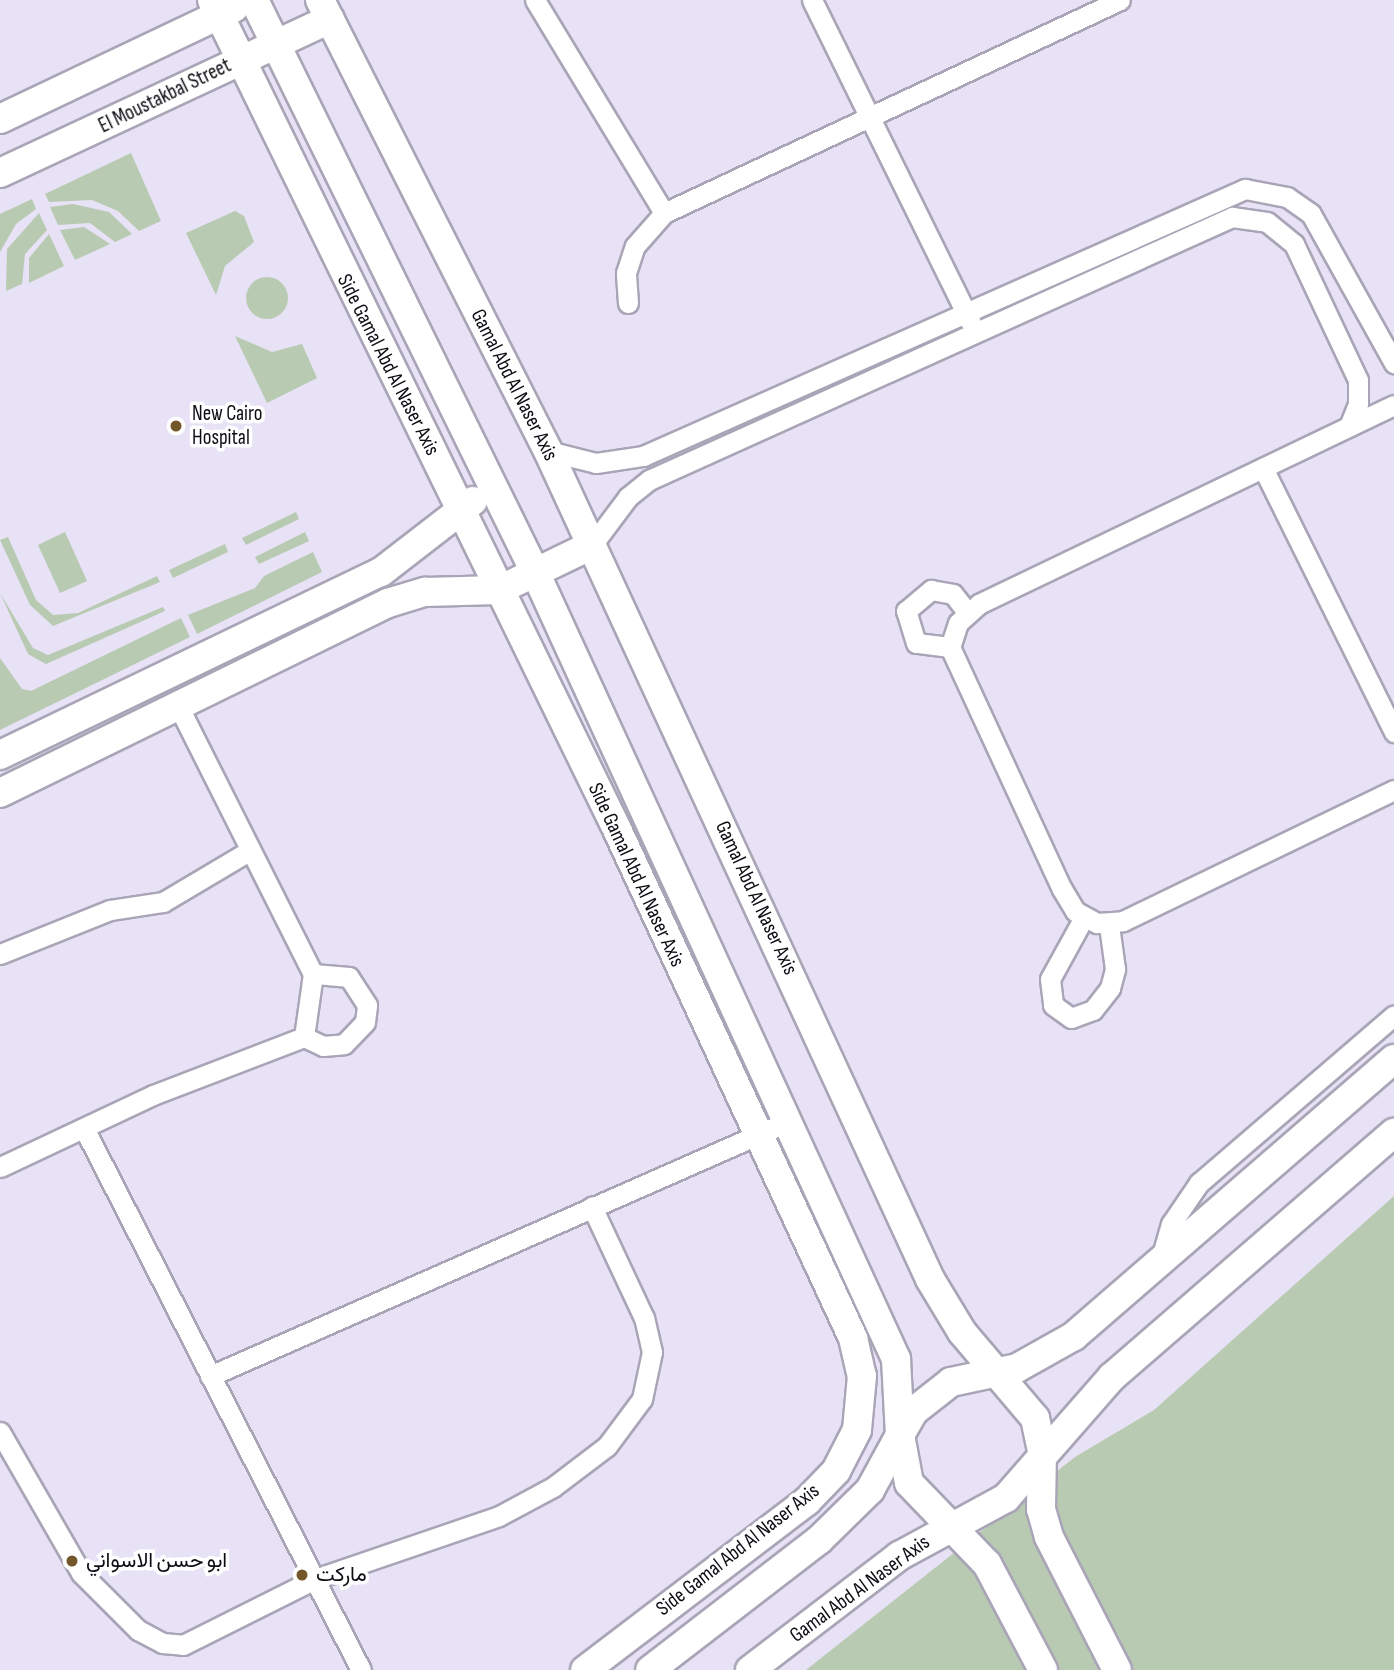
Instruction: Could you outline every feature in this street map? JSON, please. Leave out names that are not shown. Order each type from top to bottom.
[{"type":"main road","points":[[0,119],[215,8],[249,0]]},
{"type":"main road","points":[[254,0],[536,574],[896,1359],[900,1435],[909,1482],[956,1526],[999,1582],[1043,1670]]},
{"type":"main road","name":"Side Gamal Abd Al Naser Axis","points":[[215,8],[461,511],[758,1136],[853,1338],[862,1376],[857,1430],[836,1471],[807,1501],[585,1670]]},
{"type":"main road","name":"El Moustakbal Street","points":[[0,173],[276,42],[325,10]]},
{"type":"main road","name":"Gamal Abd Al Naser Axis","points":[[325,10],[548,451],[930,1279],[998,1374],[1028,1404],[1042,1451],[1006,1498],[899,1556],[750,1670]]},
{"type":"main road","points":[[0,755],[381,572],[493,485]]},
{"type":"main road","points":[[0,793],[405,597],[499,590],[592,545]]},
{"type":"main road","points":[[650,1670],[844,1519],[870,1490],[900,1435],[930,1394],[950,1382],[998,1374],[1056,1350],[1394,1059]]},
{"type":"main road","points":[[1117,1670],[1049,1537],[1041,1509],[1042,1451],[1112,1377],[1394,1133]]},
{"type":"street","points":[[534,0],[664,213]]},
{"type":"street","points":[[812,0],[871,115],[975,332]]},
{"type":"street","points":[[628,303],[626,273],[635,246],[664,213],[1120,0]]},
{"type":"street","points":[[548,451],[596,463],[643,456],[1216,196],[1259,189],[1300,204],[1320,226],[1394,363]]},
{"type":"street","points":[[592,545],[619,507],[649,480],[1221,220],[1256,218],[1294,244],[1353,369],[1359,392],[1349,426]]},
{"type":"street","points":[[950,647],[967,612],[1394,405]]},
{"type":"street","points":[[1263,468],[1394,732]]},
{"type":"street","points":[[950,647],[916,643],[906,611],[931,590],[953,594],[967,612]]},
{"type":"street","points":[[950,647],[1062,889],[1083,919],[1109,925],[1394,790]]},
{"type":"street","points":[[178,705],[313,974],[304,1037]]},
{"type":"street","points":[[0,954],[110,910],[163,902],[249,851]]},
{"type":"street","points":[[1083,919],[1050,979],[1054,1005],[1071,1018],[1093,1010],[1110,988],[1115,970],[1109,925]]},
{"type":"street","points":[[0,1167],[85,1130],[153,1095],[304,1037],[323,1046],[344,1044],[365,1022],[367,1005],[349,977],[313,974]]},
{"type":"street","points":[[1160,1262],[1171,1224],[1199,1183],[1394,1015]]},
{"type":"street","points":[[211,1376],[789,1121]]},
{"type":"street","points":[[85,1130],[361,1670]]},
{"type":"street","points":[[0,1432],[69,1558],[122,1616],[153,1639],[183,1644],[315,1579],[499,1516],[585,1466],[619,1432],[642,1399],[652,1352],[644,1318],[593,1207]]},
{"type":"green space","points":[[131,153],[161,221],[139,231],[118,211],[92,200],[49,202],[45,194]]},
{"type":"green space","points":[[32,199],[36,209],[16,224],[0,252],[0,214]]},
{"type":"green space","points":[[73,204],[109,212],[132,234],[115,242],[90,223],[58,225],[50,207]]},
{"type":"green space","points":[[235,211],[244,216],[254,242],[225,266],[216,295],[186,233]]},
{"type":"green space","points":[[39,213],[47,230],[25,254],[22,284],[6,291],[7,249]]},
{"type":"green space","points":[[84,227],[110,244],[75,260],[60,230]]},
{"type":"green space","points":[[49,234],[64,266],[29,283],[29,258]]},
{"type":"green space","points":[[267,277],[282,283],[288,298],[282,313],[267,319],[252,313],[246,298],[252,283]]},
{"type":"green space","points":[[235,336],[272,352],[302,344],[317,378],[267,403]]},
{"type":"green space","points":[[296,512],[299,519],[246,545],[242,538]]},
{"type":"green space","points":[[65,532],[87,581],[60,593],[38,545]]},
{"type":"green space","points":[[305,532],[309,541],[259,564],[255,557]]},
{"type":"green space","points":[[8,537],[36,600],[53,615],[78,613],[157,576],[160,582],[53,626],[30,605],[0,540]]},
{"type":"green space","points":[[225,544],[228,552],[173,578],[169,570]]},
{"type":"green space","points":[[313,552],[322,572],[197,634],[188,615],[255,588],[264,576]]},
{"type":"green space","points":[[0,593],[33,648],[48,655],[163,607],[165,611],[46,664],[28,654]]},
{"type":"green space","points":[[181,618],[190,637],[0,730],[0,658],[22,689],[31,691]]},
{"type":"green space","points":[[1394,1196],[1394,1670],[806,1670],[1075,1457],[1154,1410]]},
{"type":"place","name":"New Cairo Hospital","points":[[176,426]]},
{"type":"place","name":"ابو حسن الاسواني","points":[[72,1561]]},
{"type":"place","name":"ماركت","points":[[302,1575]]}]
